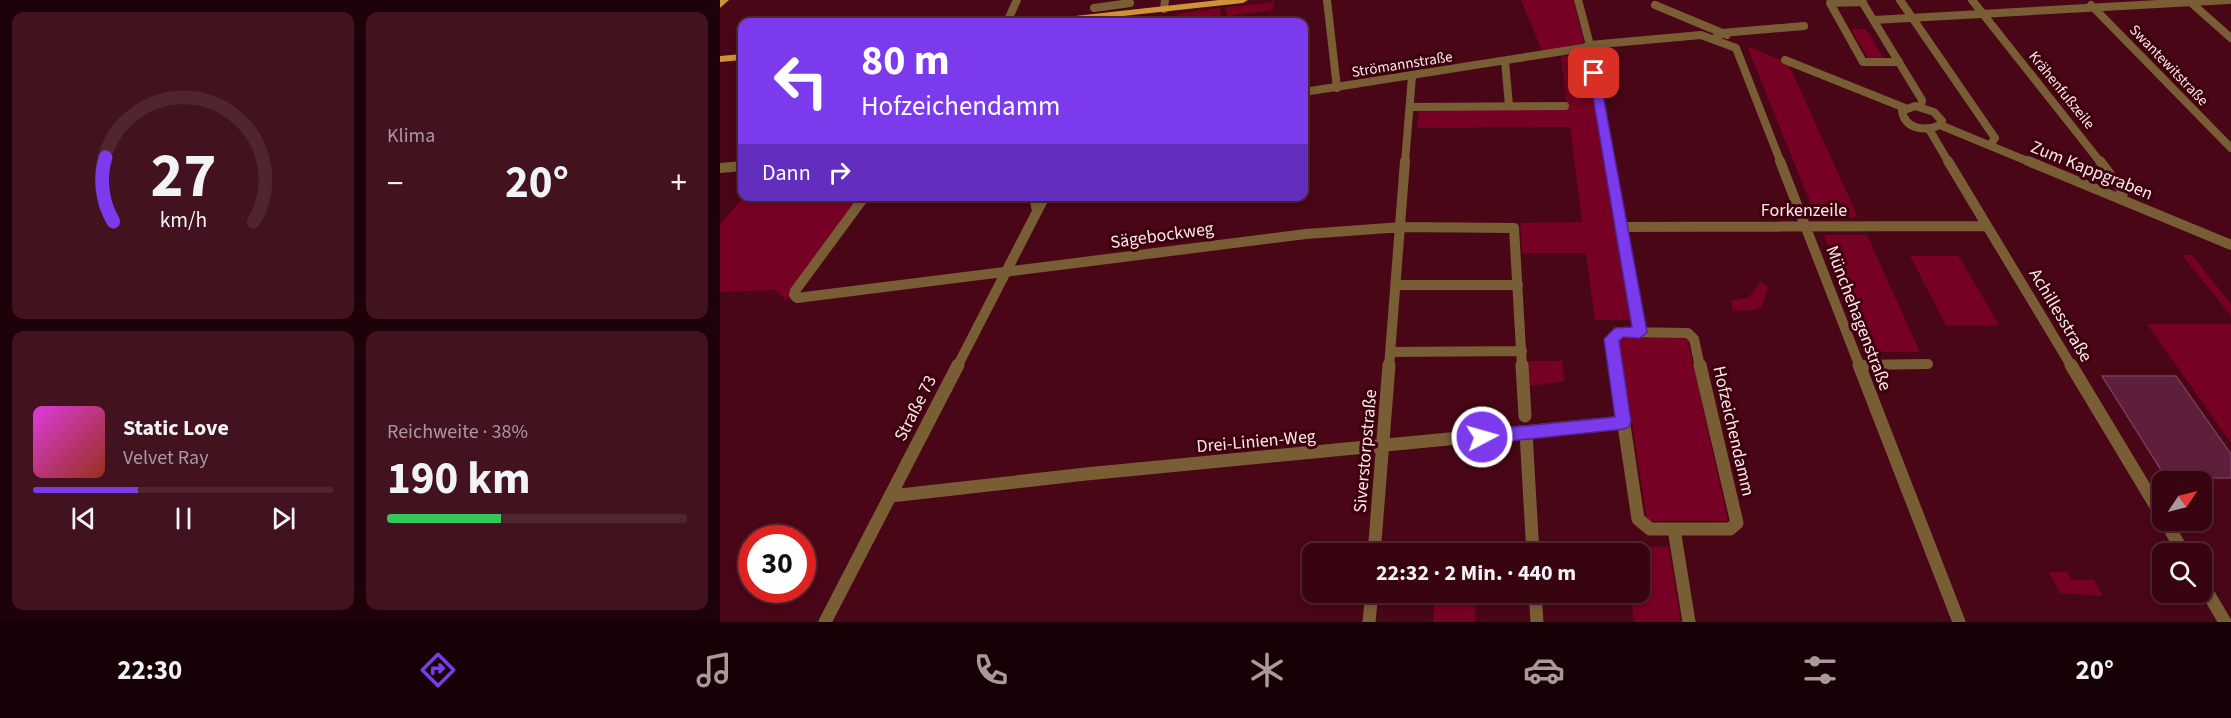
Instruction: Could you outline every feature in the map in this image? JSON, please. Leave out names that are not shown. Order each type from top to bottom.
[{"type":"main road","points":[[720,5],[724,0]]},
{"type":"main road","points":[[1076,18],[1105,11],[1243,0]]},
{"type":"main road","points":[[720,59],[738,57]]},
{"type":"street","points":[[1009,18],[1017,0]]},
{"type":"street","points":[[1327,0],[1337,88]]},
{"type":"street","points":[[1578,0],[1590,45],[1640,332]]},
{"type":"street","points":[[1900,0],[1995,138],[1990,145]]},
{"type":"street","name":"Krähenfußzeile","points":[[1972,0],[2124,192],[2122,200]]},
{"type":"street","name":"Swantewitstraße","points":[[2087,0],[2231,148]]},
{"type":"street","points":[[1874,20],[2229,0]]},
{"type":"street","points":[[1899,62],[1863,62],[1830,3],[1862,1],[1874,20],[1922,100],[1921,107]]},
{"type":"street","points":[[2189,1],[2231,38]]},
{"type":"street","points":[[1094,8],[1105,11],[1130,3]]},
{"type":"street","points":[[1655,5],[1718,36],[1736,39]]},
{"type":"street","name":"Strömannstraße","points":[[1308,92],[1505,61],[1590,45],[1701,35],[1718,36],[1804,26]]},
{"type":"street","name":"Münchehagenstraße","points":[[1718,36],[1736,48],[1959,622]]},
{"type":"street","points":[[1785,60],[1905,108],[1921,107],[1940,116],[1942,122],[1929,129],[1907,123],[1901,115],[1905,108]]},
{"type":"street","points":[[1505,61],[1509,106]]},
{"type":"street","name":"Siverstorpstraße","points":[[1375,543],[1402,227],[1412,76]]},
{"type":"street","points":[[1411,106],[1565,106]]},
{"type":"street","name":"Zum Kappgraben","points":[[1940,125],[2231,245]]},
{"type":"street","name":"Achillesstraße","points":[[1929,129],[2152,499]]},
{"type":"street","points":[[720,168],[738,166]]},
{"type":"street","name":"Sägebockweg","points":[[861,201],[795,291],[797,298],[1306,234],[1402,227],[1514,228],[1518,285]]},
{"type":"street","points":[[1035,201],[1037,211]]},
{"type":"street","name":"Straße 73","points":[[825,622],[1042,201]]},
{"type":"street","name":"Forkenzeile","points":[[1621,227],[1987,226]]},
{"type":"street","points":[[1396,285],[1518,285],[1525,416]]},
{"type":"street","name":"Hofzeichendamm","points":[[1620,332],[1640,332],[1688,333],[1694,339],[1737,523],[1730,530],[1650,529],[1638,519],[1611,339],[1620,332]]},
{"type":"street","points":[[1392,352],[1522,351]]},
{"type":"street","points":[[1859,365],[1928,364]]},
{"type":"street","name":"Drei-Linien-Weg","points":[[891,496],[1086,474],[1624,422]]},
{"type":"street","points":[[1526,433],[1532,543]]},
{"type":"street","points":[[1674,529],[1689,622]]},
{"type":"street","points":[[2212,600],[2225,622]]},
{"type":"street","points":[[1369,622],[1371,603]]},
{"type":"street","points":[[1536,603],[1537,622]]},
{"type":"shaded area","points":[[1521,0],[1573,0],[1584,41],[1579,46],[1542,51]]},
{"type":"shaded area","points":[[1274,2],[1273,10],[1227,16],[1225,8],[1228,7]]},
{"type":"shaded area","points":[[1220,8],[1221,17],[1179,18],[1176,14]]},
{"type":"shaded area","points":[[1851,29],[1866,29],[1885,60],[1869,60]]},
{"type":"shaded area","points":[[1747,46],[1788,63],[1858,217],[1816,217]]},
{"type":"shaded area","points":[[1581,53],[1587,56],[1631,320],[1595,320],[1586,253],[1522,253],[1520,223],[1582,222],[1570,127],[1417,128],[1419,109],[1567,108],[1561,57]]},
{"type":"shaded area","points":[[740,201],[857,201],[819,250],[786,300],[775,290],[720,292],[720,224]]},
{"type":"shaded area","points":[[1824,235],[1867,235],[1920,352],[1871,352]]},
{"type":"shaded area","points":[[2182,255],[2192,255],[2231,304],[2231,316]]},
{"type":"shaded area","points":[[1910,256],[1959,256],[1999,325],[1946,326]]},
{"type":"shaded area","points":[[1761,281],[1768,288],[1762,306],[1754,310],[1733,311],[1731,300],[1748,298]]},
{"type":"shaded area","points":[[2147,324],[2231,324],[2231,443]]},
{"type":"shaded area","points":[[1687,337],[1728,521],[1647,521],[1619,338]]},
{"type":"shaded area","points":[[1528,361],[1562,361],[1564,381],[1530,386]]},
{"type":"shaded area","points":[[1650,547],[1669,547],[1681,622],[1634,622],[1631,603],[1650,603]]},
{"type":"shaded area","points":[[2049,572],[2067,572],[2072,580],[2094,580],[2103,596],[2060,593]]},
{"type":"shaded area","points":[[1434,603],[1475,603],[1475,622],[1433,622]]},
{"type":"building","points":[[2102,376],[2176,376],[2231,454],[2231,478],[2212,478],[2212,471],[2162,471]]},
{"type":"route","points":[[1482,437],[1624,422],[1611,339],[1620,332],[1640,332],[1594,73]]}]
